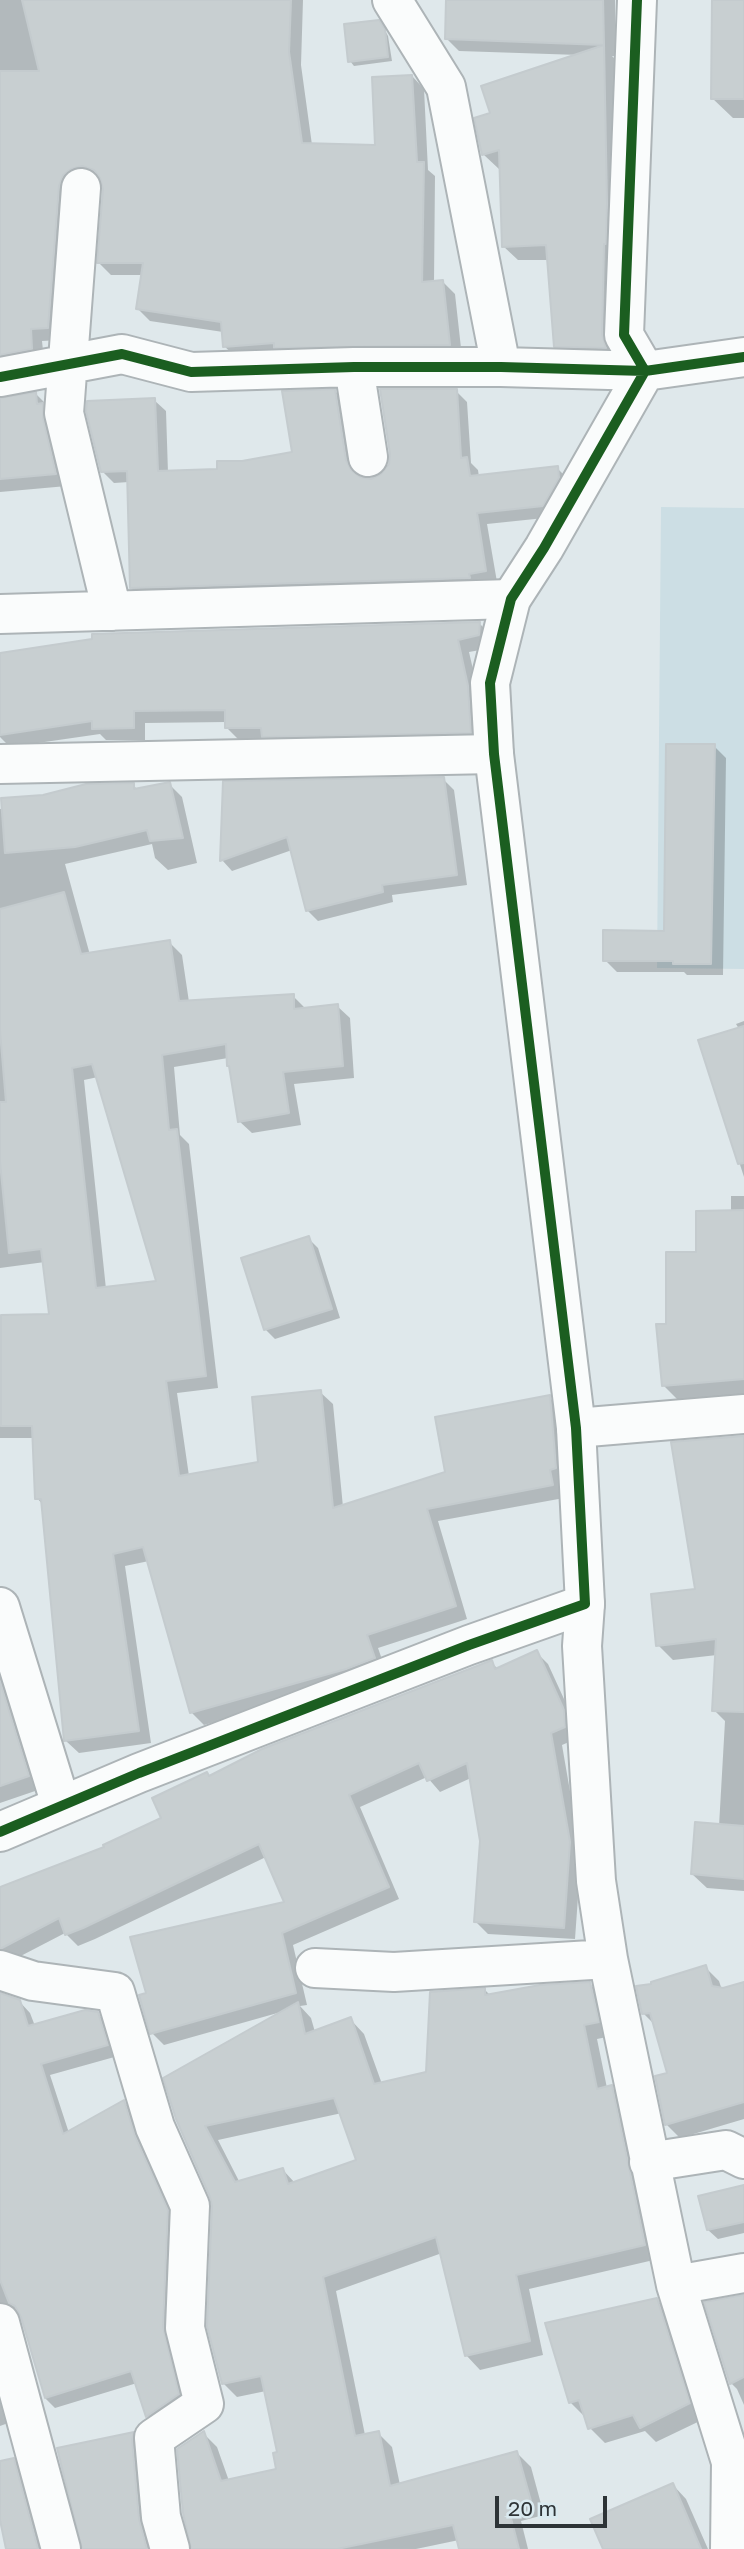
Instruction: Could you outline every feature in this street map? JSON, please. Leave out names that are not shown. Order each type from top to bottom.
[{"type":"street","points":[[392,0],[446,87],[501,367]]},
{"type":"street","points":[[637,0],[624,335],[645,371]]},
{"type":"street","points":[[81,188],[64,413],[113,611]]},
{"type":"street","points":[[0,377],[122,354],[191,372],[501,367],[645,371],[744,357]]},
{"type":"street","points":[[354,368],[368,457]]},
{"type":"street","points":[[645,371],[544,548],[511,599],[490,683],[494,754],[576,1428],[585,1604],[582,1646],[596,1881],[608,1959],[676,2285],[738,2461],[730,2549]]},
{"type":"street","points":[[0,614],[511,599]]},
{"type":"street","points":[[0,764],[494,754]]},
{"type":"street","points":[[576,1428],[744,1413]]},
{"type":"street","points":[[0,1832],[61,1805],[469,1644],[585,1604]]},
{"type":"street","points":[[0,1607],[61,1805]]},
{"type":"street","points":[[315,1968],[394,1972],[608,1959]]},
{"type":"street","points":[[0,1970],[33,1980],[116,1992],[155,2127],[190,2206],[185,2328],[204,2404],[154,2438],[161,2518],[170,2549]]},
{"type":"street","points":[[649,2162],[726,2150],[744,2159]]},
{"type":"street","points":[[676,2285],[744,2273]]},
{"type":"street","points":[[0,2323],[61,2549]]},
{"type":"shaded area","points":[[661,507],[744,508],[744,969],[657,968]]},
{"type":"building","points":[[22,0],[291,0],[289,52],[302,143],[375,145],[372,77],[412,75],[417,162],[424,162],[422,282],[443,280],[450,345],[274,348],[274,343],[223,347],[221,322],[136,309],[143,263],[97,263],[103,189],[94,170],[82,166],[63,175],[59,186],[48,328],[31,329],[32,349],[0,355],[0,71],[39,71]]},
{"type":"building","points":[[446,0],[603,0],[604,45],[445,39]]},
{"type":"building","points":[[712,0],[744,0],[744,99],[711,99]]},
{"type":"building","points":[[379,20],[385,29],[388,57],[348,62],[344,24]]},
{"type":"building","points":[[604,45],[607,204],[602,334],[606,348],[554,347],[546,245],[502,247],[499,150],[482,155],[474,118],[490,113],[481,86]]},
{"type":"building","points":[[335,389],[346,460],[351,470],[360,477],[371,479],[381,474],[389,464],[390,454],[380,389],[457,389],[461,458],[467,457],[470,476],[558,466],[559,478],[543,506],[477,513],[486,571],[469,574],[470,578],[130,588],[127,471],[101,472],[86,411],[87,401],[155,398],[158,471],[217,469],[217,461],[242,461],[292,452],[282,391]]},
{"type":"building","points":[[36,392],[37,404],[43,403],[43,418],[56,474],[0,479],[0,398]]},
{"type":"building","points":[[480,622],[479,635],[458,640],[468,686],[471,733],[262,737],[261,728],[225,728],[225,710],[134,711],[134,728],[92,729],[92,721],[0,735],[0,653],[92,639],[92,634]]},
{"type":"building","points":[[666,744],[715,744],[711,964],[603,961],[603,930],[664,931]]},
{"type":"building","points":[[444,777],[457,875],[382,885],[383,892],[306,911],[287,837],[220,861],[223,781]]},
{"type":"building","points":[[170,782],[183,838],[150,841],[147,830],[75,847],[5,853],[1,798],[43,795],[86,784],[134,783],[134,789]]},
{"type":"building","points":[[64,892],[81,954],[170,940],[179,1001],[294,994],[294,1009],[338,1004],[343,1066],[283,1072],[289,1113],[238,1122],[227,1066],[226,1044],[162,1055],[169,1130],[177,1129],[206,1376],[166,1381],[179,1476],[258,1462],[252,1397],[321,1390],[333,1508],[445,1472],[435,1417],[550,1395],[556,1468],[550,1470],[553,1485],[427,1509],[456,1606],[367,1635],[375,1658],[346,1669],[190,1713],[143,1547],[113,1554],[139,1731],[64,1741],[41,1499],[35,1499],[32,1426],[1,1426],[1,1315],[49,1314],[41,1249],[9,1253],[0,1162],[0,1102],[6,1102],[0,1031],[0,909]],"holes":[[[92,1064],[156,1281],[96,1288],[72,1068]]]},
{"type":"building","points":[[744,1026],[744,1163],[738,1164],[698,1040]]},
{"type":"building","points":[[744,1210],[744,1379],[662,1386],[656,1324],[666,1324],[666,1252],[696,1252],[696,1211]]},
{"type":"building","points":[[309,1236],[332,1309],[264,1330],[241,1258]]},
{"type":"building","points":[[744,1436],[744,1712],[712,1711],[716,1639],[656,1646],[651,1594],[695,1589],[671,1442]]},
{"type":"building","points":[[537,1650],[564,1710],[565,1727],[551,1733],[570,1842],[564,1928],[474,1922],[480,1841],[467,1763],[427,1781],[419,1763],[349,1795],[389,1887],[282,1933],[296,1993],[150,2034],[139,1995],[146,1993],[130,1937],[284,1902],[259,1844],[83,1928],[65,1935],[59,1918],[0,1949],[0,1887],[104,1847],[103,1845],[161,1818],[152,1798],[207,1772],[209,1776],[262,1749],[492,1660],[495,1669]]},
{"type":"building","points":[[0,1681],[29,1776],[0,1786]]},
{"type":"building","points":[[695,1822],[744,1826],[744,1879],[691,1874]]},
{"type":"building","points":[[706,1965],[712,1986],[723,1988],[744,1982],[744,2102],[665,2125],[655,2076],[667,2073],[650,2013],[642,2014],[636,1986],[651,1984]]},
{"type":"building","points":[[590,1982],[599,2022],[584,2025],[597,2089],[612,2085],[645,2245],[516,2275],[530,2341],[465,2356],[436,2237],[323,2277],[355,2436],[379,2431],[390,2486],[517,2451],[531,2501],[508,2507],[519,2549],[459,2549],[453,2525],[337,2549],[191,2549],[183,2513],[177,2449],[204,2431],[221,2481],[276,2469],[273,2453],[277,2452],[261,2376],[222,2384],[207,2326],[212,2206],[176,2119],[163,2078],[298,2002],[305,2034],[351,2017],[374,2084],[426,2072],[430,1992],[485,1988],[485,1995],[540,1985]],"holes":[[[334,2098],[356,2160],[288,2184],[283,2168],[235,2182],[205,2126]]]},
{"type":"building","points":[[0,1993],[20,2000],[28,2026],[85,2010],[98,2012],[108,2045],[41,2064],[63,2134],[124,2100],[135,2136],[168,2210],[163,2327],[179,2394],[146,2417],[131,2371],[45,2398],[21,2317],[15,2306],[9,2303],[0,2280]]},
{"type":"building","points":[[744,2185],[744,2222],[707,2230],[698,2196]]},
{"type":"building","points":[[744,2295],[744,2377],[730,2384],[704,2302]]},
{"type":"building","points":[[657,2298],[690,2403],[640,2428],[633,2415],[588,2429],[579,2400],[569,2403],[545,2323]]},
{"type":"building","points":[[134,2432],[132,2440],[139,2519],[147,2549],[82,2549],[57,2448]]},
{"type":"building","points":[[14,2458],[38,2549],[6,2549],[0,2520],[0,2461]]},
{"type":"building","points":[[673,2483],[701,2549],[603,2549],[590,2519]]},
{"type":"cycle path","points":[[0,377],[122,354],[191,372],[354,367],[645,371],[624,335],[637,0]]},
{"type":"cycle path","points":[[0,1832],[139,1773],[469,1645],[585,1604],[576,1428],[494,754],[490,683],[511,599],[544,548],[645,371],[744,357]]}]
